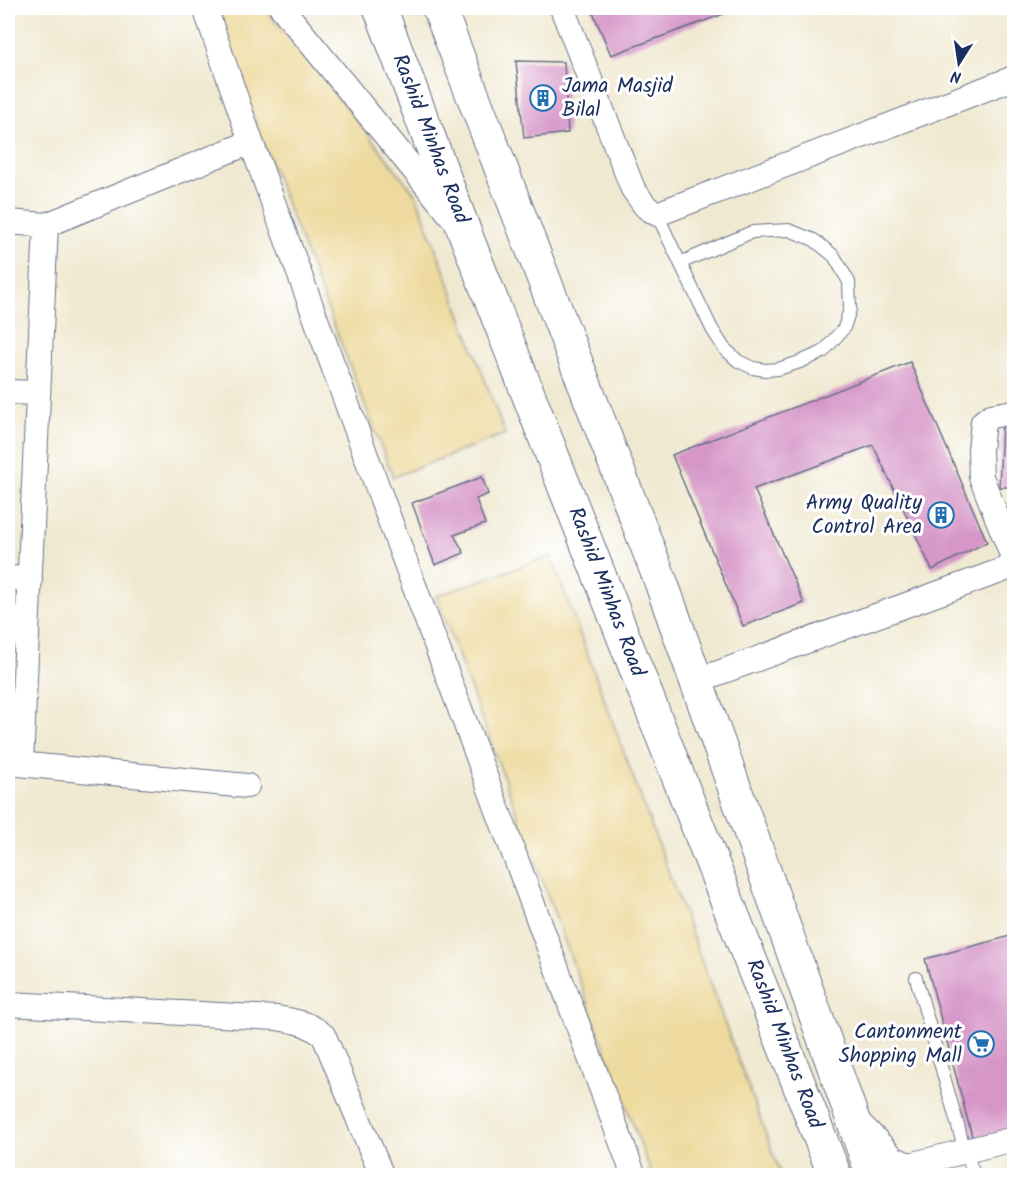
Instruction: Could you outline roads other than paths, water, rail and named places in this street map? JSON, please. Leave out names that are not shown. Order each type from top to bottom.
[{"type":"main road","name":"Rashid Minhas Road","points":[[380,8],[465,233],[835,1176]]},
{"type":"main road","name":"Rashid Minhas Road","points":[[439,8],[662,582],[855,1125],[899,1173]]},
{"type":"street","points":[[205,8],[251,142],[634,1176]]},
{"type":"street","points":[[282,8],[465,233]]},
{"type":"street","points":[[562,8],[633,189],[646,207],[657,214],[1014,78]]},
{"type":"street","points":[[8,222],[46,225],[251,142]]},
{"type":"street","points":[[46,225],[38,393],[19,578],[14,764],[247,786]]},
{"type":"street","points":[[8,392],[38,393]]},
{"type":"street","points":[[1014,412],[991,416],[983,422],[980,450],[981,477],[1014,560]]},
{"type":"street","points":[[696,681],[1014,566]]},
{"type":"street","points":[[8,1004],[277,1018],[302,1022],[324,1036],[382,1176]]},
{"type":"street","points":[[899,1173],[965,1151],[1014,1139]]},
{"type":"lane","points":[[657,214],[680,263],[712,329],[724,348],[738,361],[753,368],[778,369],[823,352],[844,328],[850,309],[849,282],[834,256],[814,240],[789,230],[752,232],[680,263]]},
{"type":"lane","points":[[915,978],[965,1151],[975,1176]]},
{"type":"place","name":"Jama Masjid Bilal","points":[[543,98]]},
{"type":"place","name":"Army Quality Control Area","points":[[941,515]]},
{"type":"place","name":"Cantonment Shopping Mall","points":[[981,1044]]}]
